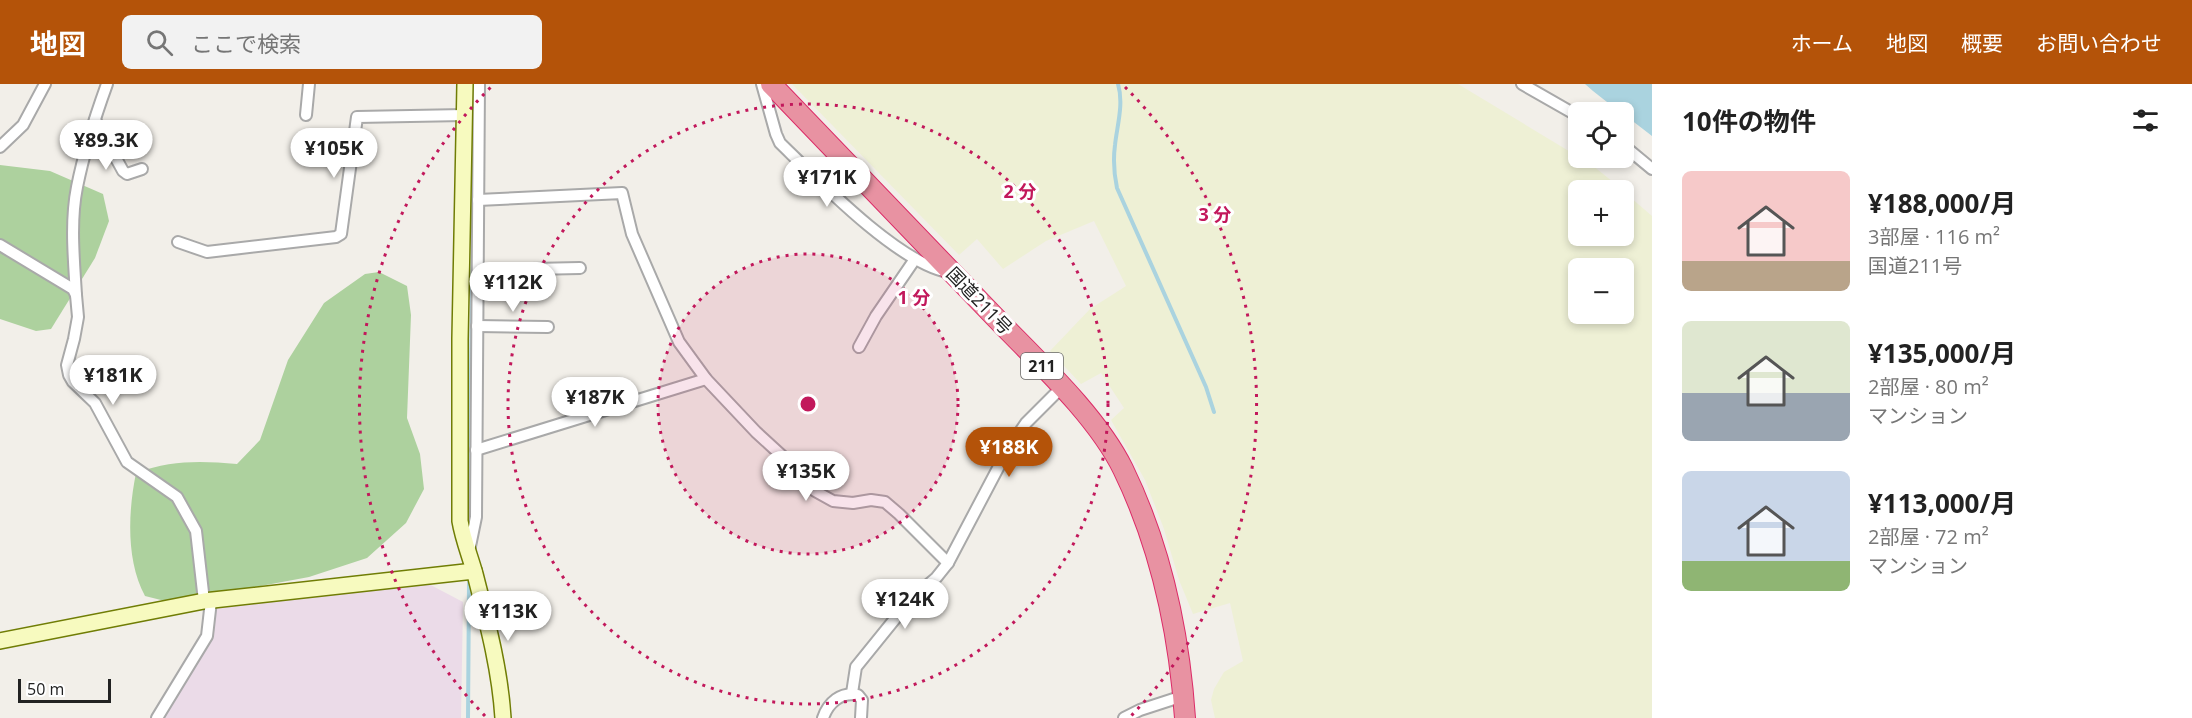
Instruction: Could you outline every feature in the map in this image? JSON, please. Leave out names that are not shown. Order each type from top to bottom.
[{"type":"highway","name":"国道211号","points":[[771,84],[1062,387],[1102,434],[1122,468],[1146,522],[1171,606],[1178,642],[1185,718]]},
{"type":"street","points":[[0,147],[3,141],[23,125],[45,84]]},
{"type":"street","points":[[107,84],[76,189],[73,250],[78,317],[67,365],[73,382],[95,404],[127,462],[177,497],[196,531],[207,601],[207,636],[157,718]]},
{"type":"street","points":[[306,115],[309,84]]},
{"type":"street","points":[[465,84],[460,339],[460,520],[497,669],[502,718]]},
{"type":"street","points":[[468,554],[476,517],[479,84]]},
{"type":"street","points":[[762,84],[780,143],[877,232],[915,259],[939,271],[953,273]]},
{"type":"street","points":[[1522,84],[1568,110]]},
{"type":"street","points":[[178,242],[207,252],[336,237],[340,234],[357,117],[464,115]]},
{"type":"street","points":[[95,120],[123,171],[127,174],[142,169]]},
{"type":"street","points":[[1634,154],[1652,169]]},
{"type":"street","points":[[478,200],[622,193],[632,234],[679,342],[706,379],[756,432],[793,466],[814,491],[833,501],[885,502],[948,563]]},
{"type":"street","points":[[0,245],[67,285],[76,295]]},
{"type":"street","points":[[859,347],[876,316],[915,259]]},
{"type":"street","points":[[478,270],[580,268]]},
{"type":"street","points":[[477,326],[548,327]]},
{"type":"street","points":[[476,450],[706,379]]},
{"type":"street","points":[[852,693],[856,667],[911,599],[936,578],[948,563],[1007,451],[1026,423],[1062,387]]},
{"type":"street","points":[[0,640],[207,601],[474,571]]},
{"type":"street","points":[[823,718],[837,697],[852,693],[858,695],[862,700],[861,718]]},
{"type":"street","points":[[1124,718],[1140,710],[1184,696]]},
{"type":"shaded area","points":[[425,582],[463,602],[461,718],[162,718],[211,637],[216,605]]},
{"type":"green space","points":[[792,84],[1458,84],[1568,150],[1568,168],[1596,168],[1611,180],[1568,180],[1568,246],[1634,246],[1634,200],[1652,216],[1652,718],[1215,718],[1211,700],[1214,689],[1224,672],[1243,661],[1230,603],[1193,614],[1145,480],[1111,420],[1124,408],[1101,373],[1081,384],[1050,351],[1090,309],[1126,286],[1094,221],[1046,241],[1003,269],[977,239],[959,255]]},
{"type":"green space","points":[[0,165],[50,171],[103,194],[109,221],[95,258],[51,329],[36,331],[0,319]]},
{"type":"green space","points":[[379,272],[407,286],[411,315],[407,418],[420,454],[424,489],[406,523],[367,558],[309,577],[201,597],[165,601],[145,596],[134,568],[130,536],[131,504],[136,473],[186,462],[237,464],[260,440],[288,360],[324,303],[365,274]]},
{"type":"water","points":[[1585,84],[1652,84],[1652,136],[1634,123],[1634,102],[1606,102]]},
{"type":"waterway","points":[[1118,84],[1120,107],[1114,162],[1117,188],[1206,387],[1214,412]]},
{"type":"waterway","points":[[469,507],[473,232]]},
{"type":"waterway","points":[[468,718],[469,583]]}]
